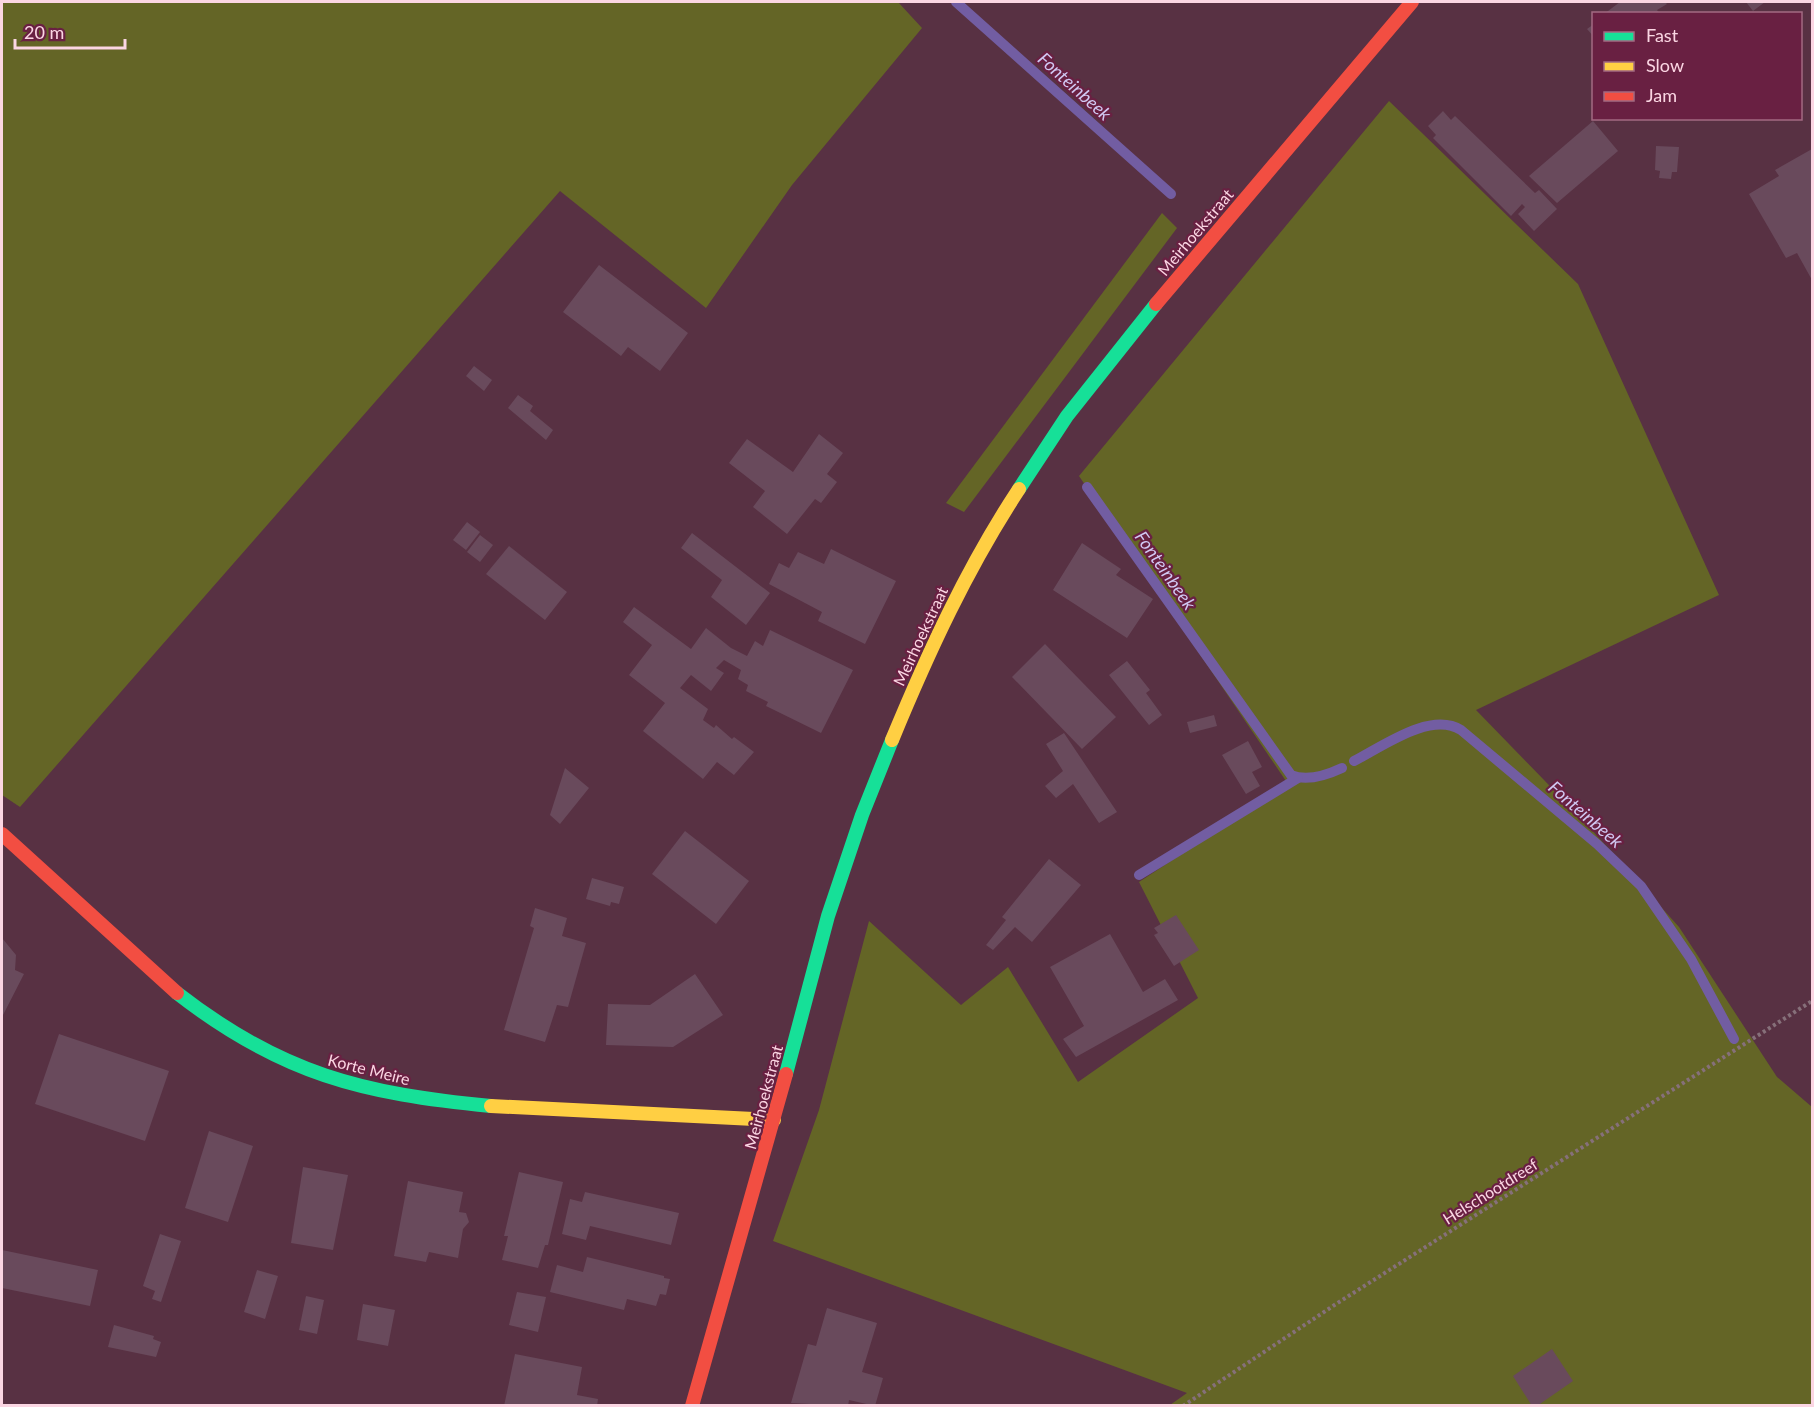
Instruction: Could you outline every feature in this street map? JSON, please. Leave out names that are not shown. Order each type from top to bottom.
[{"type":"street","name":"Meirhoekstraat","points":[[692,1406],[774,1120],[828,916],[858,825],[929,652],[961,588],[1008,506],[1067,416],[1119,347],[1412,2]]},
{"type":"street","name":"Korte Meire","points":[[2,834],[168,987],[220,1024],[273,1054],[331,1079],[396,1095],[454,1104],[723,1115],[774,1120]]},
{"type":"path","name":"Helschootdreef","points":[[1183,1406],[1336,1304],[1812,1001]]},
{"type":"shaded area","points":[[2,2],[898,2],[922,28],[792,185],[706,308],[560,191],[20,807],[2,795]]},
{"type":"shaded area","points":[[1389,101],[1578,284],[1719,595],[1476,710],[1579,816],[1679,927],[1777,1077],[1812,1107],[1812,1405],[1170,1405],[1187,1393],[773,1241],[819,1110],[869,921],[961,1005],[1008,967],[1078,1082],[1198,998],[1139,882],[1288,784],[1079,476]]},
{"type":"shaded area","points":[[1162,213],[1177,228],[964,512],[946,503]]},
{"type":"building","points":[[1620,2],[1665,2],[1667,4],[1657,10],[1658,12],[1607,12]]},
{"type":"building","points":[[1746,2],[1765,2],[1753,11]]},
{"type":"building","points":[[1592,25],[1592,35],[1587,29]]},
{"type":"building","points":[[1443,111],[1451,120],[1455,116],[1535,193],[1539,190],[1557,209],[1534,231],[1518,214],[1525,207],[1522,204],[1511,216],[1433,138],[1436,135],[1428,126]]},
{"type":"building","points":[[1593,121],[1618,151],[1557,203],[1529,176]]},
{"type":"building","points":[[1656,146],[1679,147],[1677,172],[1672,172],[1671,179],[1659,178],[1660,171],[1655,170]]},
{"type":"building","points":[[1812,149],[1812,280],[1797,253],[1786,258],[1749,194],[1779,176],[1775,170]]},
{"type":"building","points":[[599,265],[688,333],[660,371],[628,347],[621,356],[563,312]]},
{"type":"building","points":[[474,366],[492,380],[484,391],[466,376]]},
{"type":"building","points":[[518,395],[533,406],[530,411],[553,430],[546,440],[508,408]]},
{"type":"building","points":[[819,434],[843,453],[827,474],[837,482],[821,503],[815,499],[787,534],[753,507],[765,491],[729,463],[747,439],[793,472]]},
{"type":"building","points":[[467,522],[480,532],[466,550],[453,540]]},
{"type":"building","points":[[692,533],[770,593],[746,625],[711,597],[722,580],[681,548]]},
{"type":"building","points":[[480,535],[493,545],[480,562],[467,552]]},
{"type":"building","points":[[1082,543],[1121,569],[1116,575],[1153,599],[1127,638],[1053,590]]},
{"type":"building","points":[[509,546],[567,592],[545,620],[486,574]]},
{"type":"building","points":[[831,549],[896,581],[865,644],[818,621],[822,612],[769,584],[779,563],[789,568],[798,552],[824,564]]},
{"type":"building","points":[[634,607],[691,649],[706,628],[731,648],[747,656],[755,641],[763,646],[770,630],[853,670],[821,733],[766,706],[768,702],[746,691],[748,685],[738,679],[741,670],[724,660],[716,668],[724,673],[711,691],[691,675],[680,688],[708,709],[703,720],[714,728],[716,725],[732,739],[734,737],[754,752],[734,775],[717,762],[703,779],[643,731],[665,703],[629,675],[652,645],[623,622]]},
{"type":"building","points":[[1045,644],[1116,717],[1082,749],[1012,677]]},
{"type":"building","points":[[1127,661],[1150,690],[1146,693],[1162,715],[1149,725],[1109,675]]},
{"type":"building","points":[[1214,715],[1217,726],[1190,733],[1187,722]]},
{"type":"building","points":[[1064,733],[1117,812],[1099,823],[1073,784],[1056,798],[1045,786],[1063,771],[1046,744]]},
{"type":"building","points":[[1248,741],[1262,767],[1252,772],[1260,786],[1246,794],[1222,755]]},
{"type":"building","points":[[565,768],[589,788],[560,824],[550,815]]},
{"type":"building","points":[[685,831],[749,881],[716,924],[652,874]]},
{"type":"building","points":[[1049,859],[1081,885],[1032,942],[1015,927],[993,950],[986,945],[1006,920],[1002,917]]},
{"type":"building","points":[[592,878],[624,887],[619,904],[611,902],[610,906],[586,899]]},
{"type":"building","points":[[535,908],[567,918],[562,936],[586,943],[568,1007],[557,1005],[545,1042],[504,1030],[534,928],[530,926]]},
{"type":"building","points":[[1176,915],[1199,950],[1174,966],[1154,935],[1158,933],[1154,928]]},
{"type":"building","points":[[1110,934],[1143,992],[1165,979],[1178,1000],[1076,1057],[1063,1039],[1084,1026],[1050,967]]},
{"type":"building","points":[[2,938],[16,955],[15,970],[24,974],[2,1017]]},
{"type":"building","points":[[695,974],[723,1015],[673,1047],[606,1045],[608,1004],[650,1005]]},
{"type":"building","points":[[59,1034],[169,1071],[145,1141],[35,1104]]},
{"type":"building","points":[[209,1131],[253,1146],[228,1222],[185,1208]]},
{"type":"building","points":[[303,1167],[348,1175],[333,1250],[291,1243]]},
{"type":"building","points":[[519,1172],[563,1182],[548,1245],[545,1245],[538,1268],[502,1260],[508,1236],[504,1236]]},
{"type":"building","points":[[408,1181],[463,1192],[459,1212],[466,1213],[469,1222],[463,1229],[458,1258],[429,1252],[426,1262],[394,1256]]},
{"type":"building","points":[[585,1192],[679,1213],[671,1245],[590,1226],[586,1240],[562,1234],[570,1199],[582,1202]]},
{"type":"building","points":[[160,1234],[181,1241],[161,1302],[152,1299],[155,1291],[143,1286]]},
{"type":"building","points":[[2,1250],[98,1270],[90,1306],[2,1288]]},
{"type":"building","points":[[587,1257],[664,1276],[670,1279],[666,1295],[660,1294],[656,1306],[627,1299],[624,1310],[550,1292],[557,1265],[583,1272]]},
{"type":"building","points":[[257,1270],[278,1276],[265,1319],[244,1312]]},
{"type":"building","points":[[517,1292],[546,1297],[538,1332],[509,1325]]},
{"type":"building","points":[[306,1296],[324,1300],[317,1334],[299,1330]]},
{"type":"building","points":[[363,1304],[395,1310],[388,1346],[357,1340]]},
{"type":"building","points":[[827,1308],[877,1323],[862,1372],[883,1378],[875,1406],[849,1400],[848,1406],[791,1403],[808,1344],[816,1346]]},
{"type":"building","points":[[114,1325],[154,1336],[153,1339],[161,1342],[156,1357],[108,1347]]},
{"type":"building","points":[[1552,1349],[1573,1381],[1537,1406],[1532,1406],[1513,1376]]},
{"type":"building","points":[[515,1354],[582,1367],[577,1395],[598,1399],[597,1406],[504,1406]]},
{"type":"waterway","name":"Fonteinbeek","points":[[956,2],[1171,194]]},
{"type":"waterway","name":"Fonteinbeek","points":[[1087,487],[1291,775],[1310,778],[1342,768]]},
{"type":"waterway","name":"Fonteinbeek","points":[[1354,761],[1407,733],[1422,728],[1449,725],[1461,730],[1597,844],[1641,886],[1691,959],[1734,1039]]},
{"type":"waterway","points":[[1139,875],[1298,778]]},
{"type":"traffic: fast","points":[[1019,489],[1067,416],[1156,304]]},
{"type":"traffic: fast","points":[[786,1074],[828,916],[862,815],[892,740]]},
{"type":"traffic: fast","points":[[177,993],[215,1021],[252,1043],[288,1061],[325,1075],[403,1095],[491,1106]]},
{"type":"traffic: slow","points":[[892,740],[965,580],[1019,489]]},
{"type":"traffic: slow","points":[[491,1106],[774,1120]]},
{"type":"traffic: jam","points":[[1156,304],[1412,2]]},
{"type":"traffic: jam","points":[[2,834],[177,993]]},
{"type":"traffic: jam","points":[[692,1406],[786,1074]]}]
